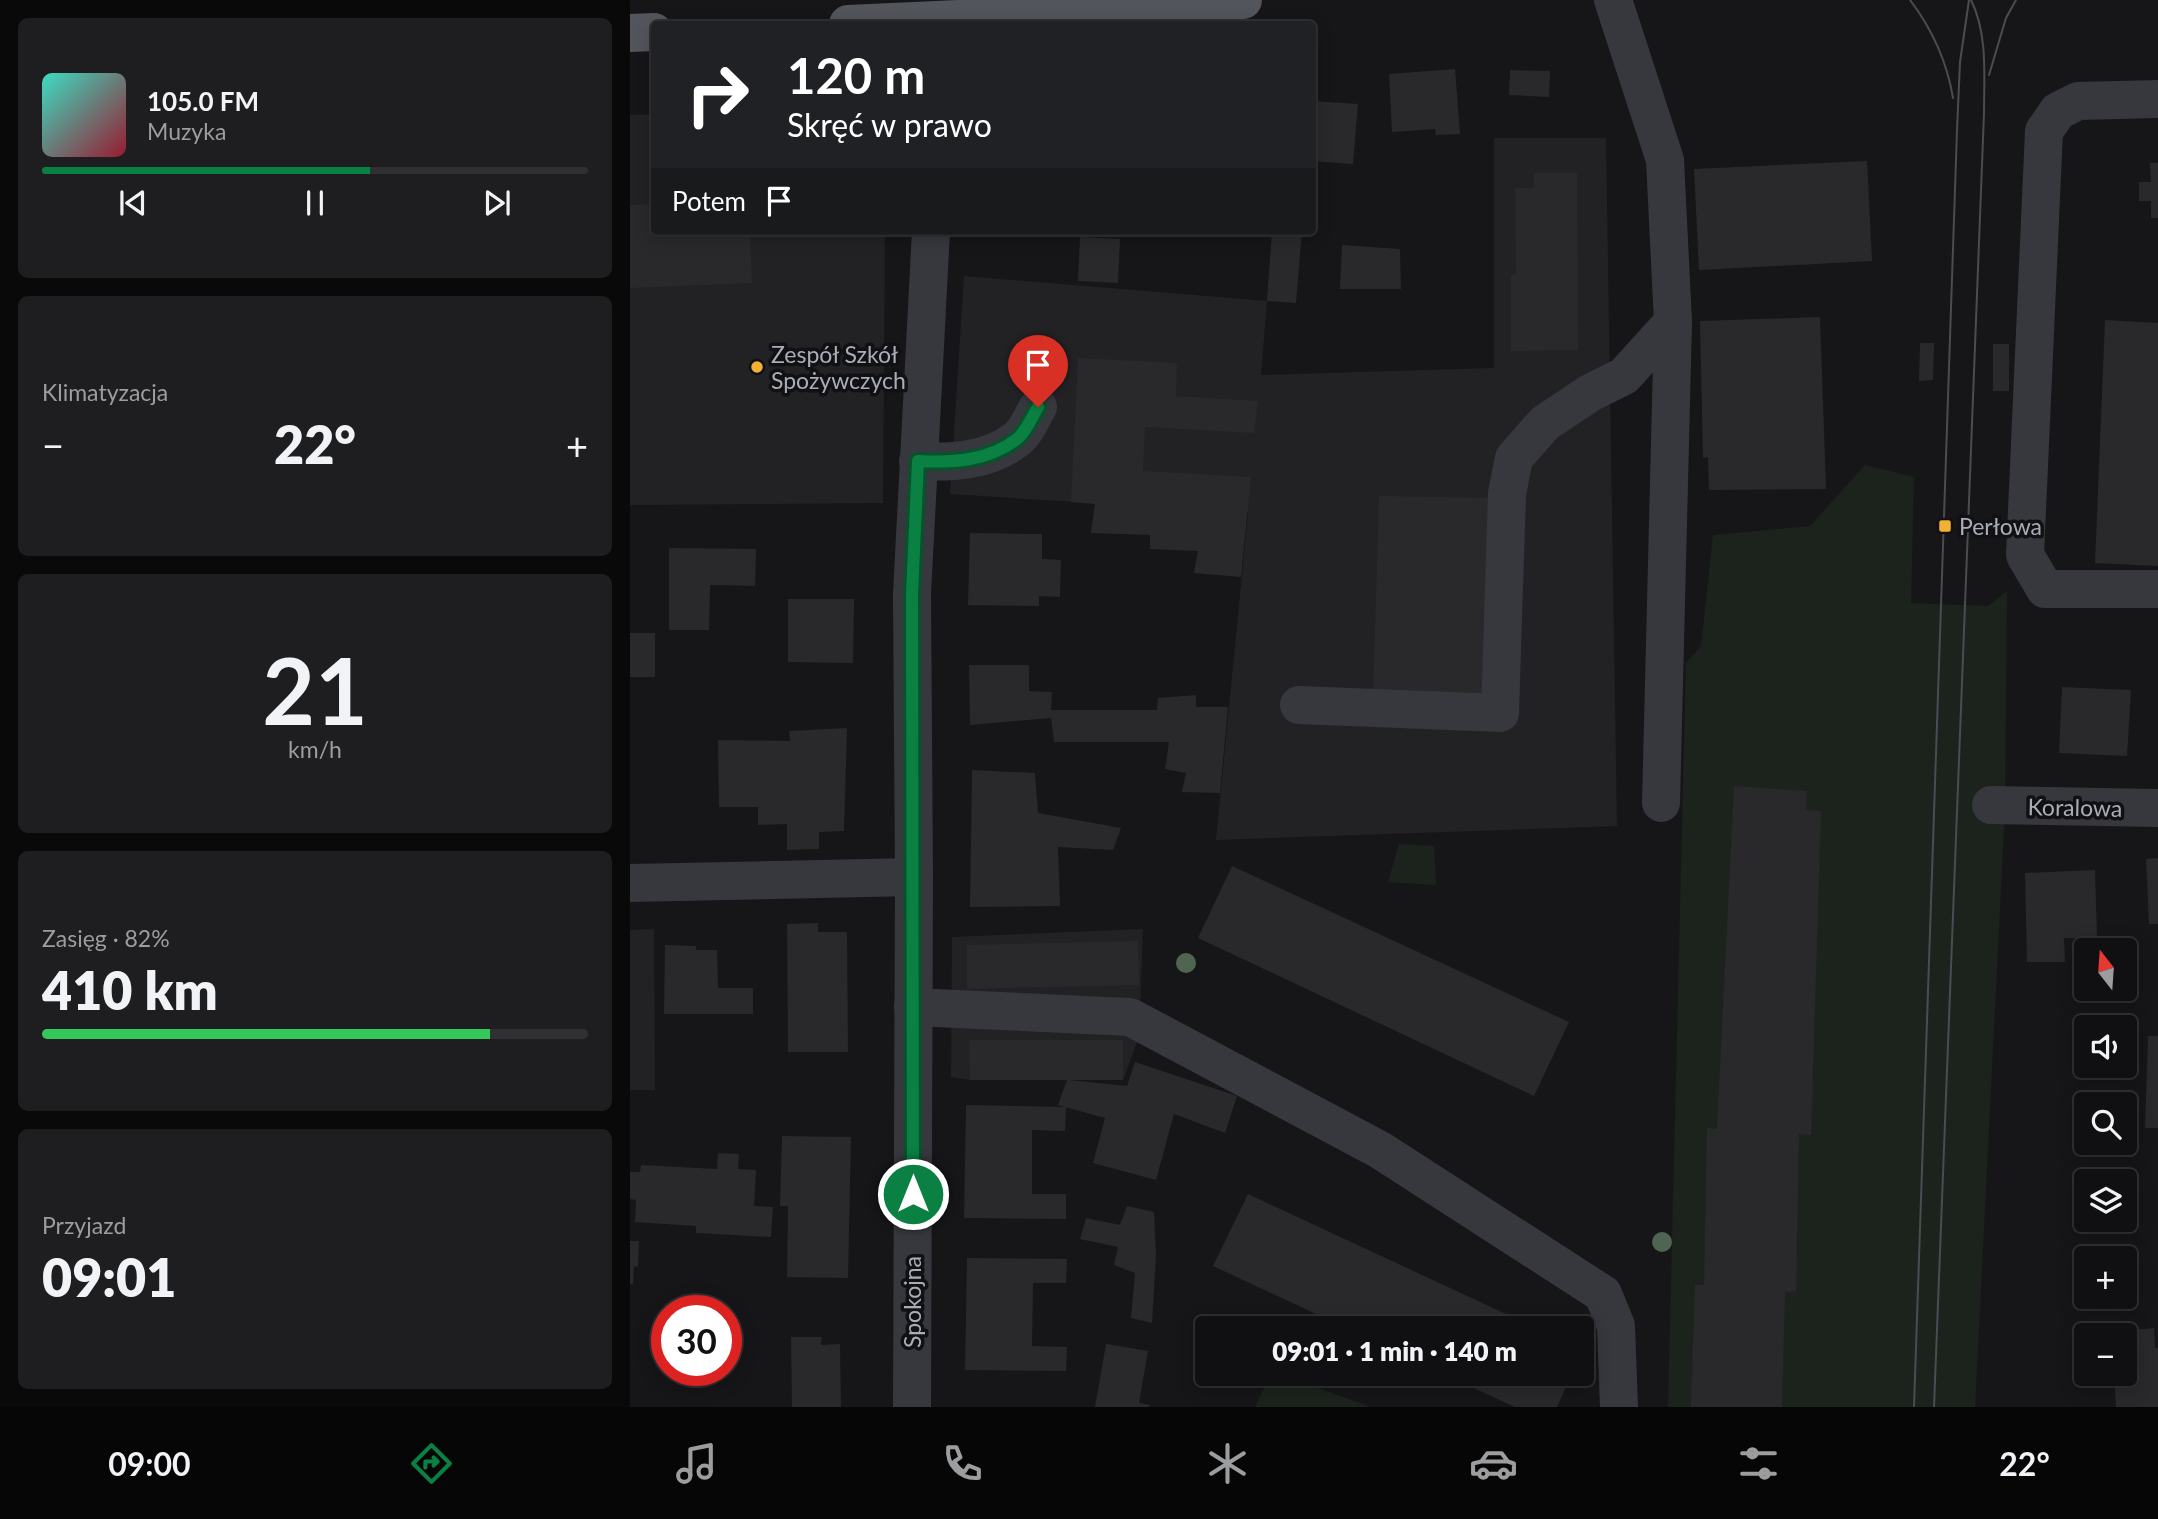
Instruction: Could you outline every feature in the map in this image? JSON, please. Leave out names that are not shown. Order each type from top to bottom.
[{"type":"main road","points":[[881,21],[1243,0]]},
{"type":"main road","points":[[630,33],[651,32]]},
{"type":"street","points":[[1613,0],[1665,160],[1673,322],[1661,803]]},
{"type":"street","points":[[2158,99],[2078,102],[2058,111],[2044,131],[2025,555],[2045,589],[2158,589]]},
{"type":"street","name":"Spokojna","points":[[912,1407],[912,594],[931,235]]},
{"type":"street","points":[[1299,705],[1500,713],[1507,494],[1514,458],[1545,424],[1590,393],[1624,376],[1673,322]]},
{"type":"street","points":[[918,461],[946,463],[989,455],[1018,438],[1038,407]]},
{"type":"street","name":"Koralowa","points":[[1991,805],[2158,808]]},
{"type":"street","points":[[630,883],[914,877]]},
{"type":"street","points":[[914,1007],[1130,1017],[1380,1150],[1602,1294],[1616,1326],[1619,1407]]},
{"type":"shaded area","name":"Zespół Szkół Spożywczych","points":[[651,114],[651,235],[885,235],[883,503],[630,505],[630,115]]},
{"type":"shaded area","points":[[1494,138],[1606,138],[1617,826],[1216,840],[1248,513],[950,494],[964,276],[1267,301],[1261,375],[1494,368]]},
{"type":"shaded area","points":[[1865,465],[1914,477],[1911,603],[1988,606],[2007,591],[2005,808],[1975,1407],[1668,1407],[1686,663],[1701,646],[1713,535],[1810,526]]},
{"type":"shaded area","points":[[1399,844],[1434,846],[1436,885],[1388,882]]},
{"type":"shaded area","points":[[654,929],[655,1090],[630,1090],[630,930]]},
{"type":"shaded area","points":[[1143,929],[1139,1037],[1123,1080],[970,1080],[951,1077],[952,937]]},
{"type":"shaded area","points":[[1265,1386],[1312,1386],[1371,1407],[1255,1407]]},
{"type":"building","points":[[1455,69],[1460,134],[1436,135],[1435,129],[1392,132],[1389,74]]},
{"type":"building","points":[[1510,70],[1550,71],[1549,97],[1509,95]]},
{"type":"building","points":[[1316,101],[1358,104],[1353,164],[1316,161]]},
{"type":"building","points":[[1867,161],[1872,261],[1699,270],[1694,169]]},
{"type":"building","points":[[2150,163],[2158,163],[2158,218],[2151,218],[2151,201],[2139,201],[2139,182],[2151,182]]},
{"type":"building","points":[[1534,173],[1577,173],[1578,350],[1511,351],[1511,275],[1516,275],[1515,188],[1534,188]]},
{"type":"building","points":[[651,204],[651,235],[750,235],[752,283],[630,288],[630,205]]},
{"type":"building","points":[[1272,235],[1302,235],[1296,303],[1267,301]]},
{"type":"building","points":[[1080,237],[1120,239],[1118,283],[1078,281]]},
{"type":"building","points":[[1342,245],[1400,249],[1401,289],[1340,289]]},
{"type":"building","points":[[1820,317],[1826,489],[1709,490],[1708,457],[1703,458],[1700,321]]},
{"type":"building","points":[[2105,320],[2158,323],[2158,566],[2095,563]]},
{"type":"building","points":[[1920,343],[1934,343],[1933,380],[1919,381]]},
{"type":"building","points":[[1993,344],[2009,344],[2009,391],[1993,391]]},
{"type":"building","points":[[1078,358],[1177,363],[1176,396],[1258,401],[1254,433],[1145,427],[1143,471],[1251,477],[1241,577],[1194,573],[1198,551],[1150,549],[1150,535],[1091,533],[1095,504],[1071,502]]},
{"type":"building","points":[[1379,496],[1494,498],[1489,702],[1373,697]]},
{"type":"building","points":[[970,533],[1042,534],[1042,559],[1061,560],[1060,597],[1039,596],[1039,606],[968,605]]},
{"type":"building","points":[[669,548],[756,549],[755,586],[710,585],[709,630],[669,630]]},
{"type":"building","points":[[788,599],[854,599],[853,663],[788,662]]},
{"type":"building","points":[[630,633],[655,633],[655,677],[630,677]]},
{"type":"building","points":[[969,665],[1029,665],[1029,691],[1052,692],[1051,710],[1157,710],[1158,698],[1196,695],[1196,707],[1228,707],[1220,793],[1182,792],[1186,773],[1165,769],[1169,742],[1054,742],[1051,718],[970,725]]},
{"type":"building","points":[[2062,687],[2131,690],[2127,756],[2059,753]]},
{"type":"building","points":[[847,728],[844,831],[819,832],[819,849],[787,850],[787,824],[758,825],[758,807],[719,807],[718,740],[790,741],[789,731]]},
{"type":"building","points":[[972,770],[1035,773],[1038,813],[1121,828],[1113,850],[1058,847],[1060,906],[970,907]]},
{"type":"building","points":[[1734,786],[1807,791],[1806,810],[1821,811],[1811,1135],[1799,1134],[1796,1291],[1785,1292],[1782,1407],[1691,1407],[1695,1285],[1704,1285],[1707,1128],[1717,1129]]},
{"type":"building","points":[[2158,858],[2158,924],[2149,924],[2146,859]]},
{"type":"building","points":[[1232,866],[1569,1022],[1534,1096],[1198,938]]},
{"type":"building","points":[[2095,870],[2097,938],[2064,938],[2065,962],[2027,962],[2025,873]]},
{"type":"building","points":[[818,923],[818,932],[847,932],[848,1052],[788,1052],[787,924]]},
{"type":"building","points":[[1138,941],[1139,985],[967,989],[967,945]]},
{"type":"building","points":[[665,945],[717,950],[718,988],[753,988],[753,1014],[664,1014]]},
{"type":"building","points":[[2148,1036],[2158,1036],[2158,1128],[2145,1128]]},
{"type":"building","points":[[969,1040],[1123,1040],[1123,1080],[1069,1080],[1127,1086],[1135,1062],[1237,1096],[1225,1133],[1174,1114],[1156,1180],[1093,1163],[1105,1118],[1058,1105],[1067,1080],[970,1080]]},
{"type":"building","points":[[966,1105],[1066,1107],[1065,1131],[1032,1130],[1032,1194],[1066,1194],[1066,1219],[964,1218]]},
{"type":"building","points":[[782,1136],[851,1137],[848,1278],[787,1277],[788,1206],[780,1206]]},
{"type":"building","points":[[718,1153],[739,1154],[738,1169],[756,1170],[754,1206],[773,1207],[771,1237],[696,1233],[696,1226],[635,1222],[636,1200],[630,1199],[630,1172],[640,1172],[641,1165],[717,1169]]},
{"type":"building","points":[[1248,1194],[1510,1316],[1320,1316],[1213,1266]]},
{"type":"building","points":[[1127,1206],[1154,1212],[1156,1255],[1152,1323],[1131,1318],[1135,1273],[1114,1265],[1118,1247],[1080,1239],[1086,1218],[1120,1225]]},
{"type":"building","points":[[630,1241],[639,1241],[638,1266],[634,1267],[633,1284],[630,1284]]},
{"type":"building","points":[[967,1258],[1067,1259],[1066,1283],[1033,1283],[1032,1346],[1067,1347],[1066,1371],[965,1370]]},
{"type":"building","points":[[2154,1328],[2155,1348],[2158,1348],[2158,1407],[2116,1407],[2115,1386],[2137,1386],[2137,1330]]},
{"type":"building","points":[[791,1337],[822,1337],[821,1345],[840,1344],[841,1407],[792,1407]]},
{"type":"building","points":[[1106,1344],[1148,1351],[1139,1403],[1150,1405],[1149,1407],[1095,1407]]},
{"type":"building","points":[[1469,1386],[1567,1386],[1557,1407],[1515,1407]]},
{"type":"tram line","points":[[1910,0],[1938,46],[1953,98]]},
{"type":"tram line","points":[[1914,1407],[1957,130],[1960,62],[1969,0]]},
{"type":"tram line","points":[[1934,1407],[1984,113],[1983,41],[1971,0]]},
{"type":"tram line","points":[[1989,75],[2006,18],[2016,0]]},
{"type":"place","name":"Zespół Szkół Spożywczych","points":[[757,367]]},
{"type":"place","name":"Perłowa","points":[[1945,526]]},
{"type":"route","points":[[913,1194],[912,594],[918,461],[946,463],[989,455],[1018,438],[1038,407]]}]
